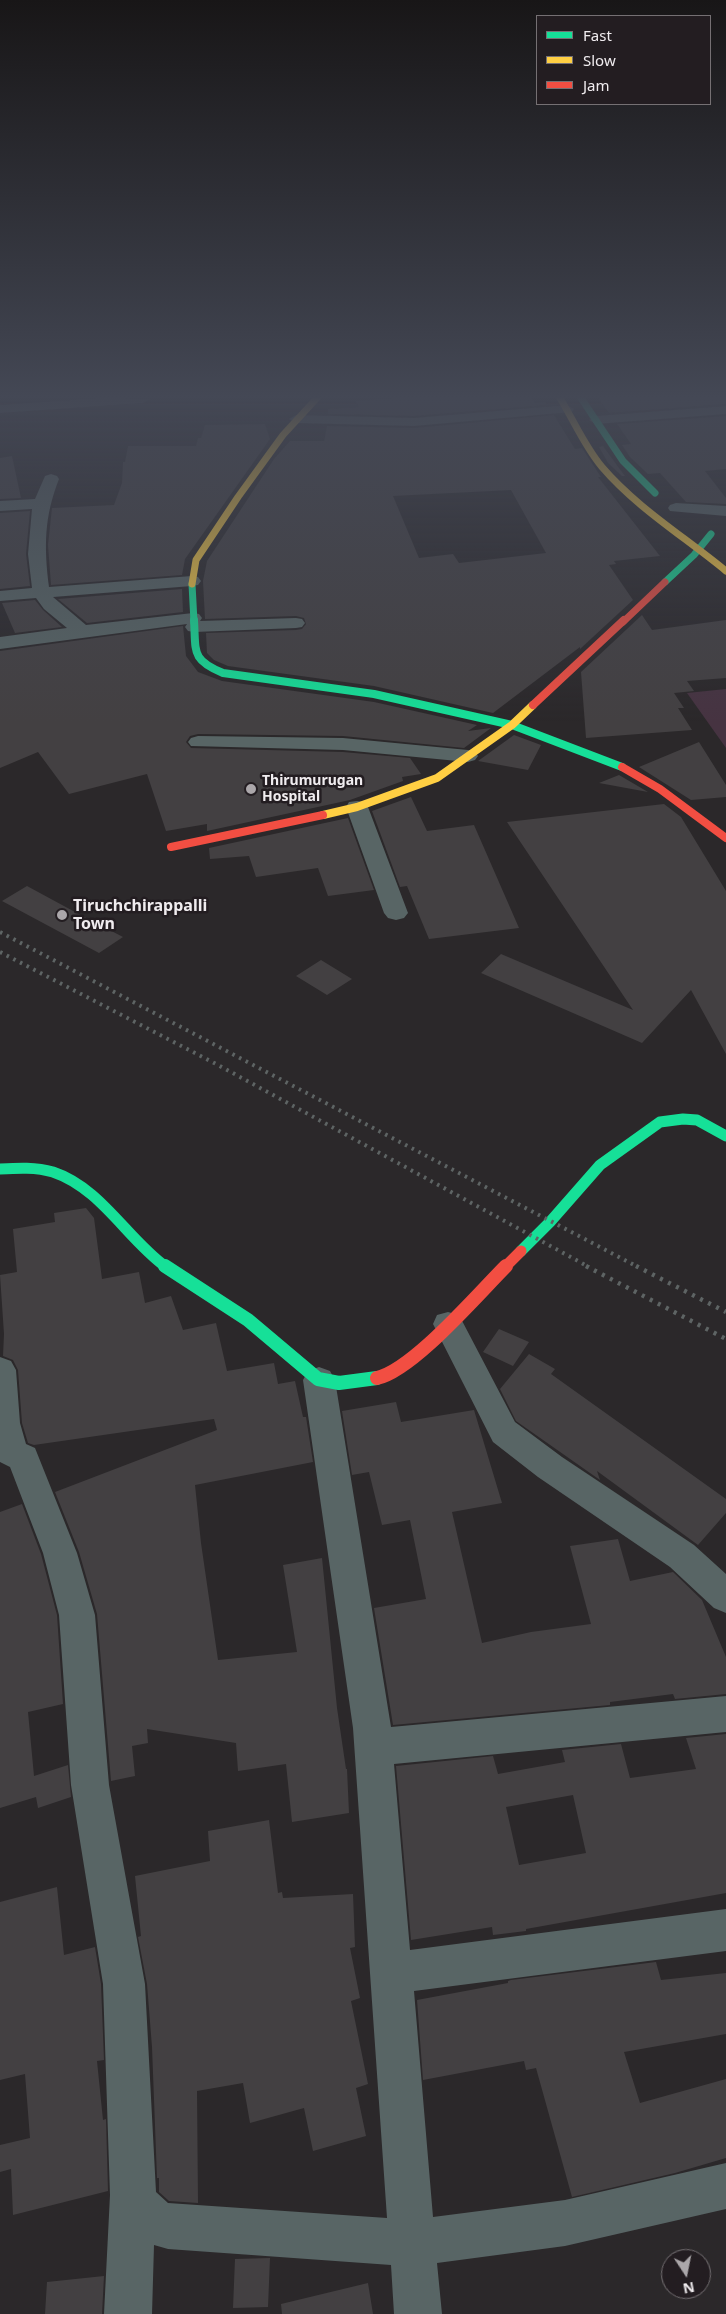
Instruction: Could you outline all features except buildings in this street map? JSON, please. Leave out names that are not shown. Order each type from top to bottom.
[{"type":"street","points":[[42,506],[36,554],[40,593],[50,605],[82,631]]},
{"type":"street","points":[[233,506],[196,560],[192,581],[196,655],[206,666],[218,672],[374,694],[512,725],[626,769],[660,788],[726,838]]},
{"type":"street","points":[[643,506],[700,547],[726,571]]},
{"type":"street","points":[[673,506],[704,529],[720,545]]},
{"type":"street","points":[[676,508],[726,511]]},
{"type":"street","points":[[171,847],[316,817],[424,784],[512,725],[700,547],[704,529]]},
{"type":"street","points":[[0,596],[192,581]]},
{"type":"street","points":[[0,643],[82,631],[193,623],[296,623]]},
{"type":"street","points":[[198,742],[336,744],[468,756]]},
{"type":"street","points":[[357,806],[396,913]]},
{"type":"street","points":[[0,1169],[13,1167],[48,1169],[72,1180],[96,1198],[116,1221],[162,1264],[248,1320],[320,1380],[356,1384],[386,1376],[411,1361],[550,1222],[600,1165],[660,1122],[683,1118],[697,1120],[726,1136]]},
{"type":"street","points":[[448,1324],[504,1432],[550,1467],[682,1556],[726,1597]]},
{"type":"street","points":[[0,1370],[4,1423],[12,1453],[23,1458],[60,1553],[77,1614],[90,1785],[124,1984],[133,2195],[128,2314]]},
{"type":"street","points":[[320,1380],[372,1728],[418,2314]]},
{"type":"street","points":[[373,1747],[726,1714]]},
{"type":"street","points":[[391,1973],[726,1930]]},
{"type":"street","points":[[133,2195],[137,2207],[146,2218],[156,2224],[412,2243],[565,2223],[726,2186]]},
{"type":"shaded area","points":[[726,689],[726,748],[687,693]]},
{"type":"railway","points":[[0,932],[638,1267]]},
{"type":"railway","points":[[0,952],[218,1065],[589,1267]]},
{"type":"railway","points":[[586,1266],[726,1339]]},
{"type":"railway","points":[[636,1266],[726,1312]]},
{"type":"traffic: fast","points":[[665,582],[694,555],[711,534]]},
{"type":"traffic: fast","points":[[192,584],[196,655],[206,666],[223,673],[374,694],[512,725],[622,767]]},
{"type":"traffic: fast","points":[[521,1251],[550,1222],[600,1165],[660,1122],[683,1119],[697,1120],[726,1136]]},
{"type":"traffic: fast","points":[[0,1169],[29,1168],[53,1172],[73,1182],[92,1195],[142,1247],[162,1264],[248,1320],[318,1379],[339,1383],[377,1378]]},
{"type":"traffic: slow","points":[[192,584],[196,560],[232,506]]},
{"type":"traffic: slow","points":[[642,506],[726,571]]},
{"type":"traffic: slow","points":[[323,815],[357,807],[437,778],[512,725],[533,705]]},
{"type":"traffic: jam","points":[[533,705],[665,582]]},
{"type":"traffic: jam","points":[[622,767],[660,789],[726,838]]},
{"type":"traffic: jam","points":[[171,847],[323,815]]},
{"type":"traffic: jam","points":[[377,1378],[386,1376],[411,1361],[521,1251]]},
{"type":"place","name":"Thirumurugan Hospital","points":[[251,789]]},
{"type":"place","name":"Tiruchchirappalli Town","points":[[62,915]]}]
